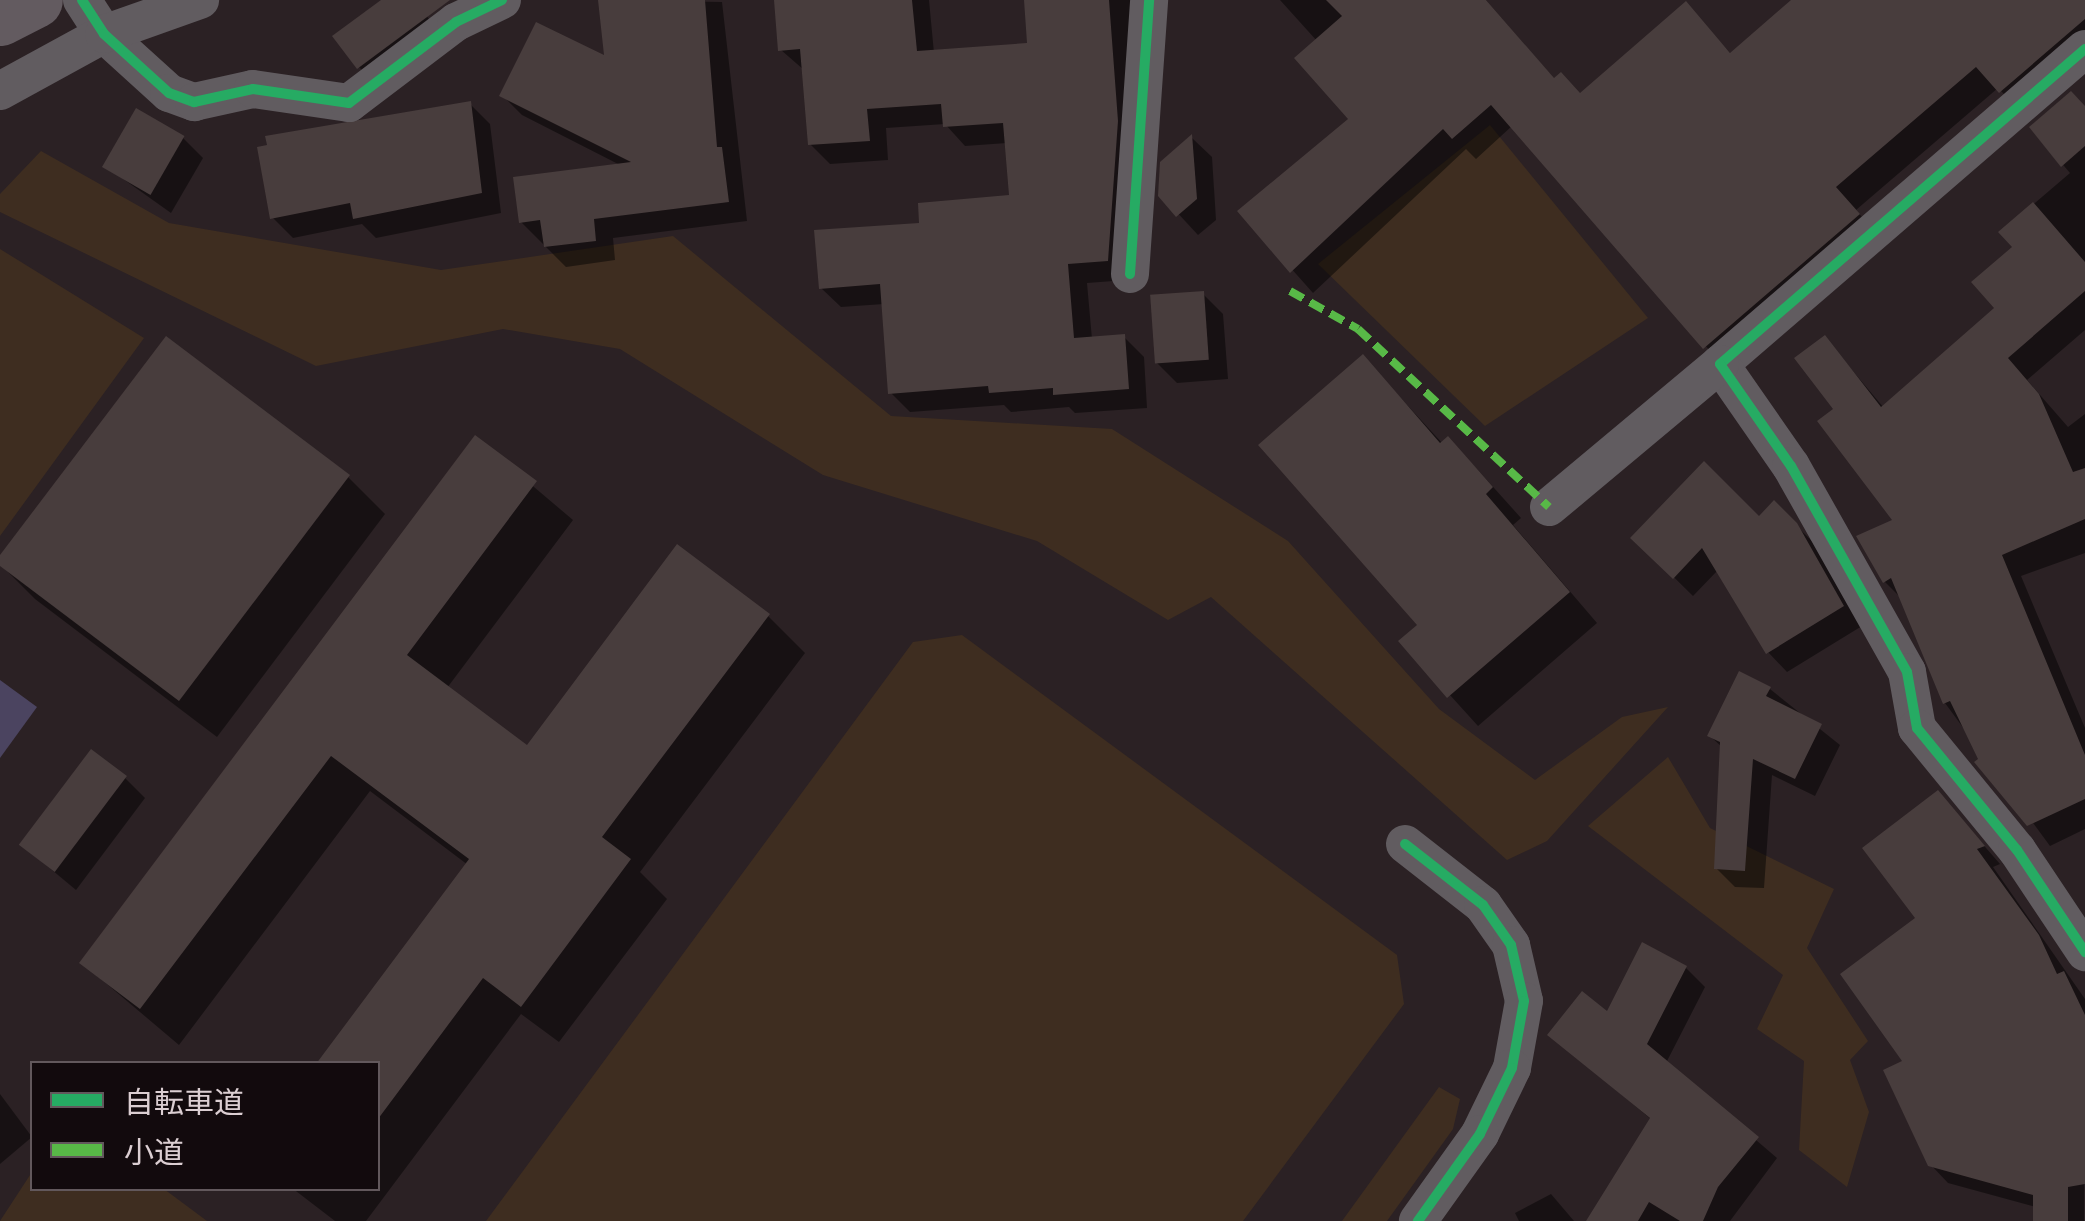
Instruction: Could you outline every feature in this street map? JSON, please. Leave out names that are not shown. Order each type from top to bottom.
[{"type":"highway","points":[[0,18],[35,0]]},
{"type":"street","points":[[82,0],[104,34],[169,93],[194,102],[254,90],[349,103],[456,22],[502,0]]},
{"type":"street","points":[[0,90],[104,34],[200,0]]},
{"type":"street","points":[[1130,274],[1149,0]]},
{"type":"street","points":[[1550,508],[2085,49]]},
{"type":"street","points":[[1720,364],[1791,466],[1899,656],[1917,728],[2018,850],[2085,952]]},
{"type":"street","points":[[1405,844],[1483,905],[1512,945],[1524,1001],[1512,1068],[1500,1093],[1480,1134],[1418,1221]]},
{"type":"shaded area","points":[[1490,125],[1648,318],[1485,426],[1318,264]]},
{"type":"shaded area","points":[[41,151],[169,223],[441,270],[673,236],[891,416],[1112,429],[1288,541],[1439,709],[1535,780],[1622,717],[1668,707],[1547,841],[1507,860],[1211,597],[1168,620],[1037,541],[823,475],[620,349],[503,329],[316,366],[0,212],[0,194]]},
{"type":"shaded area","points":[[0,249],[144,338],[0,536]]},
{"type":"shaded area","points":[[962,635],[1397,955],[1404,1004],[1243,1221],[486,1221],[913,642]]},
{"type":"shaded area","points":[[0,680],[37,707],[0,758]]},
{"type":"shaded area","points":[[1668,757],[1710,828],[1834,889],[1807,948],[1868,1041],[1850,1060],[1869,1112],[1847,1187],[1799,1150],[1804,1061],[1757,1029],[1783,975],[1588,826]]},
{"type":"shaded area","points":[[1439,1087],[1460,1099],[1453,1129],[1387,1221],[1342,1221]]},
{"type":"shaded area","points":[[30,1175],[30,1191],[167,1191],[207,1221],[0,1221]]},
{"type":"building","points":[[381,0],[450,0],[357,69],[332,36]]},
{"type":"building","points":[[598,0],[705,0],[717,147],[722,147],[729,202],[594,219],[596,241],[544,247],[540,220],[519,223],[513,177],[631,162],[499,96],[536,22],[604,55]]},
{"type":"building","points":[[774,0],[912,0],[917,51],[1027,43],[1024,0],[1109,0],[1118,121],[1108,261],[1068,264],[1074,338],[1125,334],[1129,389],[1053,395],[1053,388],[989,393],[988,386],[888,394],[880,284],[819,289],[814,230],[919,223],[918,203],[1009,195],[1003,123],[943,127],[941,104],[867,109],[870,141],[808,145],[800,49],[778,51]]},
{"type":"building","points":[[1326,0],[1486,0],[1554,78],[1561,72],[1580,93],[1686,1],[1730,53],[1791,0],[2085,0],[2085,19],[1999,93],[1976,67],[1836,187],[1860,214],[1703,349],[1491,105],[1452,139],[1443,129],[1290,273],[1237,211],[1348,119],[1294,58],[1342,16]]},
{"type":"building","points":[[2071,91],[2085,106],[2085,146],[2061,167],[2029,127]]},
{"type":"building","points":[[471,101],[482,193],[353,219],[350,203],[270,219],[257,147],[267,145],[265,136]]},
{"type":"building","points":[[136,108],[184,136],[150,195],[102,167]]},
{"type":"building","points":[[1192,134],[1197,199],[1176,217],[1158,196],[1160,162]]},
{"type":"building","points":[[2033,202],[2085,262],[2085,291],[2008,358],[2039,394],[2073,472],[2085,468],[2085,519],[2002,555],[2085,755],[2085,799],[2027,826],[1974,762],[1978,759],[1950,701],[1943,704],[1891,578],[1883,583],[1856,536],[1892,520],[1817,421],[1833,409],[1794,358],[1825,335],[1881,407],[1994,308],[1971,282],[2012,247],[1998,232]]},
{"type":"building","points":[[1204,291],[1209,360],[1155,364],[1150,295]]},
{"type":"building","points":[[166,336],[350,475],[179,701],[0,566],[0,555]]},
{"type":"building","points":[[1363,354],[1440,443],[1448,436],[1493,487],[1486,494],[1570,592],[1447,698],[1398,641],[1417,625],[1258,445]]},
{"type":"building","points":[[475,435],[537,481],[407,655],[527,745],[677,544],[770,614],[602,837],[631,859],[521,1007],[483,978],[380,1116],[380,1061],[318,1061],[469,859],[331,756],[140,1009],[79,963]]},
{"type":"building","points":[[1704,461],[1759,516],[1774,500],[1797,523],[1844,606],[1766,654],[1702,548],[1673,579],[1630,538]]},
{"type":"building","points":[[1739,671],[1771,687],[1766,696],[1822,724],[1795,779],[1753,759],[1745,871],[1714,869],[1720,742],[1707,736]]},
{"type":"building","points":[[91,749],[127,776],[55,872],[19,845]]},
{"type":"building","points":[[1938,790],[1985,846],[1977,849],[2039,935],[2057,974],[2064,971],[2085,1015],[2085,1184],[2068,1187],[2068,1221],[2033,1221],[2033,1195],[1928,1166],[1883,1070],[1902,1061],[1840,974],[1915,918],[1862,848]]},
{"type":"building","points":[[1642,942],[1687,966],[1647,1044],[1759,1137],[1718,1187],[1703,1221],[1680,1221],[1649,1202],[1638,1221],[1586,1221],[1650,1118],[1547,1035],[1582,991],[1607,1011]]},
{"type":"marked path","points":[[1290,291],[1358,329],[1549,507]]},
{"type":"cycle path","points":[[82,0],[104,34],[169,93],[194,102],[253,89],[349,103],[456,22],[502,0]]},
{"type":"cycle path","points":[[1130,274],[1149,0]]},
{"type":"cycle path","points":[[2085,49],[1720,364],[1791,466],[1907,672],[1917,728],[2017,850],[2085,952]]},
{"type":"cycle path","points":[[1405,844],[1483,905],[1511,945],[1524,1001],[1512,1068],[1480,1134],[1418,1221]]}]
